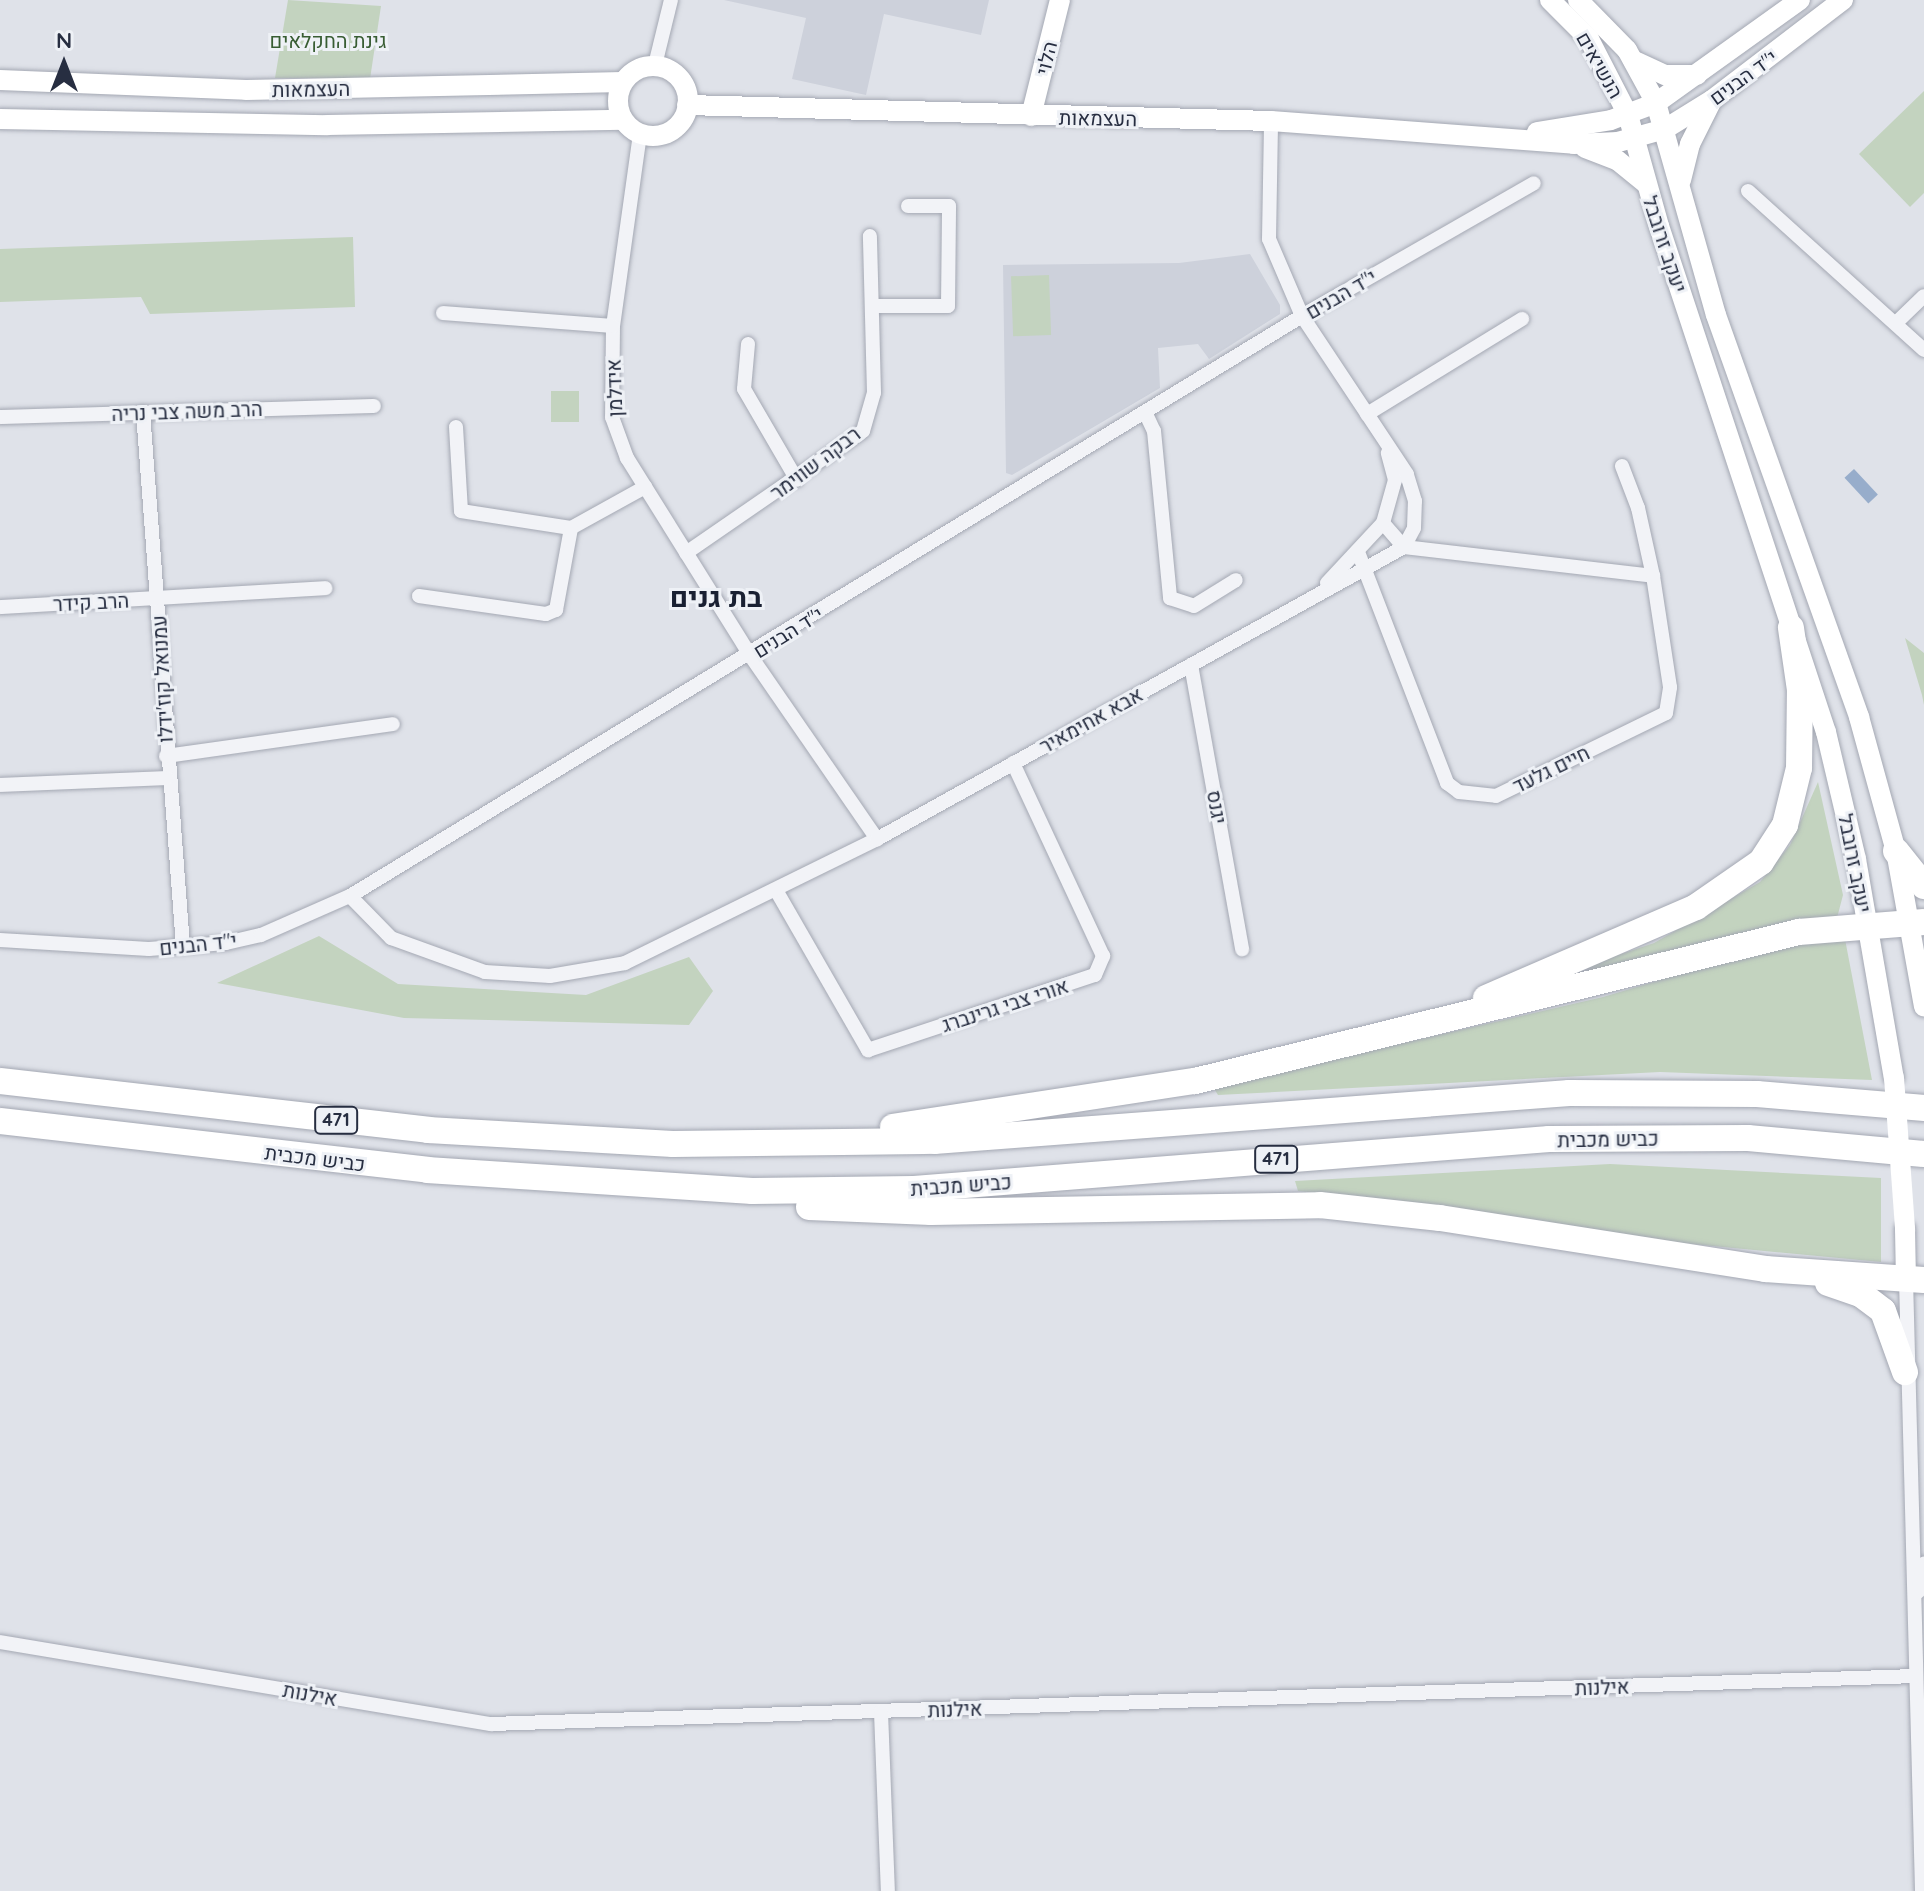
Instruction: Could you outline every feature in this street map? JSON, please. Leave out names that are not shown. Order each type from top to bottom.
[{"type":"highway","points":[[1361,1043],[1595,953],[1696,907],[1749,875],[1785,825],[1799,768],[1800,690],[1791,628]]},
{"type":"highway","points":[[1896,851],[1924,886]]},
{"type":"highway","points":[[763,1146],[1107,1097],[1361,1043],[1799,932],[1867,923],[1917,922]]},
{"type":"highway","name":"כביש מכבית","points":[[0,1081],[428,1130],[763,1146],[934,1141],[1569,1093],[1757,1094],[1924,1108]]},
{"type":"highway","name":"כביש מכבית","points":[[0,1121],[427,1170],[655,1187],[914,1189],[1563,1139],[1774,1139],[1924,1154]]},
{"type":"highway","points":[[655,1187],[868,1211],[1332,1206],[1794,1272],[1915,1279]]},
{"type":"highway","points":[[1794,1272],[1874,1302],[1890,1319],[1905,1372]]},
{"type":"main road","name":"הלוי","points":[[1031,116],[1060,0]]},
{"type":"main road","name":"הנשיאים","points":[[1550,0],[1589,39],[1628,115],[1634,139]]},
{"type":"main road","name":"הנשיאים","points":[[1578,0],[1637,62],[1665,129]]},
{"type":"main road","name":"י''ד הבנים","points":[[1656,103],[1701,75],[1800,0]]},
{"type":"main road","name":"י''ד הבנים","points":[[1634,139],[1665,129],[1712,100],[1843,0]]},
{"type":"main road","points":[[1637,62],[1665,75],[1701,75]]},
{"type":"main road","points":[[655,65],[677,75],[687,105],[674,129],[640,134],[623,120],[617,99],[623,82],[634,71],[655,65]]},
{"type":"main road","name":"העצמאות","points":[[0,80],[246,90],[623,82]]},
{"type":"main road","points":[[1681,192],[1688,150],[1712,100]]},
{"type":"main road","name":"העצמאות","points":[[1509,135],[1628,115],[1656,103]]},
{"type":"main road","name":"העצמאות","points":[[687,105],[1271,121],[1509,135],[1574,144],[1634,139]]},
{"type":"main road","name":"העצמאות","points":[[0,119],[327,125],[623,120]]},
{"type":"main road","name":"יעקב זרובבל","points":[[1665,129],[1716,315],[1859,717],[1917,922],[1924,1006]]},
{"type":"main road","name":"יעקב זרובבל","points":[[1634,139],[1645,183],[1826,732],[1867,923],[1894,1078],[1905,1229],[1915,1279]]},
{"type":"main road","points":[[1574,144],[1617,160],[1645,183]]},
{"type":"street","points":[[655,65],[671,0]]},
{"type":"street","points":[[1271,121],[1269,239],[1302,316],[1407,474],[1415,501],[1414,528],[1404,547]]},
{"type":"street","name":"אידלמן","points":[[640,134],[613,326],[612,417],[645,487],[750,655],[877,839]]},
{"type":"street","name":"י\"ד הבנים","points":[[0,940],[183,947],[261,935],[350,896],[1302,316],[1534,183]]},
{"type":"street","points":[[1748,191],[1897,322],[1924,350]]},
{"type":"street","points":[[872,306],[948,306],[949,206],[908,206]]},
{"type":"street","name":"רבקה שווימר","points":[[686,553],[797,480],[863,431],[874,393],[870,236]]},
{"type":"street","points":[[1897,322],[1924,296]]},
{"type":"street","points":[[443,313],[613,326]]},
{"type":"street","points":[[1367,414],[1522,319]]},
{"type":"street","points":[[748,344],[744,389],[797,480]]},
{"type":"street","name":"הרב משה צבי נריה","points":[[0,417],[374,406]]},
{"type":"street","name":"עמנואל קוז'ידלו","points":[[143,412],[158,598],[167,778],[183,947]]},
{"type":"street","points":[[1145,412],[1154,431],[1170,598],[1194,606],[1236,580]]},
{"type":"street","points":[[456,427],[461,511],[571,528],[645,487]]},
{"type":"street","points":[[1322,589],[1383,523],[1395,480],[1386,444]]},
{"type":"street","name":"חיים גלעד","points":[[1358,552],[1447,783],[1459,792],[1496,796],[1666,713],[1670,687],[1653,576],[1638,508],[1622,466]]},
{"type":"street","points":[[1383,523],[1404,547],[1653,576]]},
{"type":"street","points":[[419,596],[546,614],[556,610],[571,528]]},
{"type":"street","name":"אבא אחימאיר","points":[[350,896],[391,938],[439,959],[485,972],[550,976],[625,963],[877,839],[1322,589],[1366,571],[1404,547]]},
{"type":"street","name":"הרב קידר","points":[[0,607],[325,588]]},
{"type":"street","name":"יגנס","points":[[1191,665],[1242,949]]},
{"type":"street","points":[[166,756],[393,724]]},
{"type":"street","name":"אורי צבי גרינברג","points":[[776,890],[868,1050],[1095,975],[1103,956],[1013,763]]},
{"type":"street","points":[[0,785],[167,778]]},
{"type":"street","name":"יעקב זרובבל","points":[[1915,1279],[1905,1372],[1922,1891]]},
{"type":"street","name":"יעקב זרובבל","points":[[1913,1616],[1924,1564]]},
{"type":"street","name":"אילנות","points":[[0,1642],[491,1724],[1916,1676]]},
{"type":"street","points":[[881,1712],[888,1891]]},
{"type":"shaded area","points":[[724,0],[989,0],[981,35],[884,14],[866,95],[792,79],[806,18]]},
{"type":"shaded area","points":[[1250,254],[1280,305],[1280,314],[1209,359],[1198,344],[1158,348],[1160,388],[1012,475],[1006,473],[1003,265],[1179,263]]},
{"type":"green space","name":"גינת החקלאים","points":[[288,0],[381,6],[370,79],[275,78]]},
{"type":"green space","points":[[1924,91],[1924,193],[1910,207],[1859,154]]},
{"type":"green space","points":[[353,237],[355,307],[150,314],[141,297],[0,302],[0,249]]},
{"type":"green space","points":[[1049,275],[1051,335],[1013,336],[1011,276]]},
{"type":"green space","points":[[551,391],[579,391],[579,422],[551,422]]},
{"type":"green space","points":[[1905,638],[1924,653],[1924,705],[1922,695]]},
{"type":"green space","points":[[1818,782],[1843,895],[1837,918],[1592,975],[1585,966],[1654,943],[1760,882],[1790,845]]},
{"type":"green space","points":[[1844,934],[1872,1080],[1660,1072],[1218,1095],[1213,1087],[1603,997],[1799,939]]},
{"type":"green space","points":[[319,936],[398,984],[586,995],[689,957],[713,991],[689,1025],[404,1018],[217,983]]},
{"type":"green space","points":[[1610,1164],[1881,1178],[1881,1262],[1671,1242],[1441,1206],[1298,1191],[1295,1181]]},
{"type":"water","points":[[1854,469],[1878,495],[1868,503],[1844,478]]},
{"type":"district","name":"בת גנים","points":[[716,597]]}]
